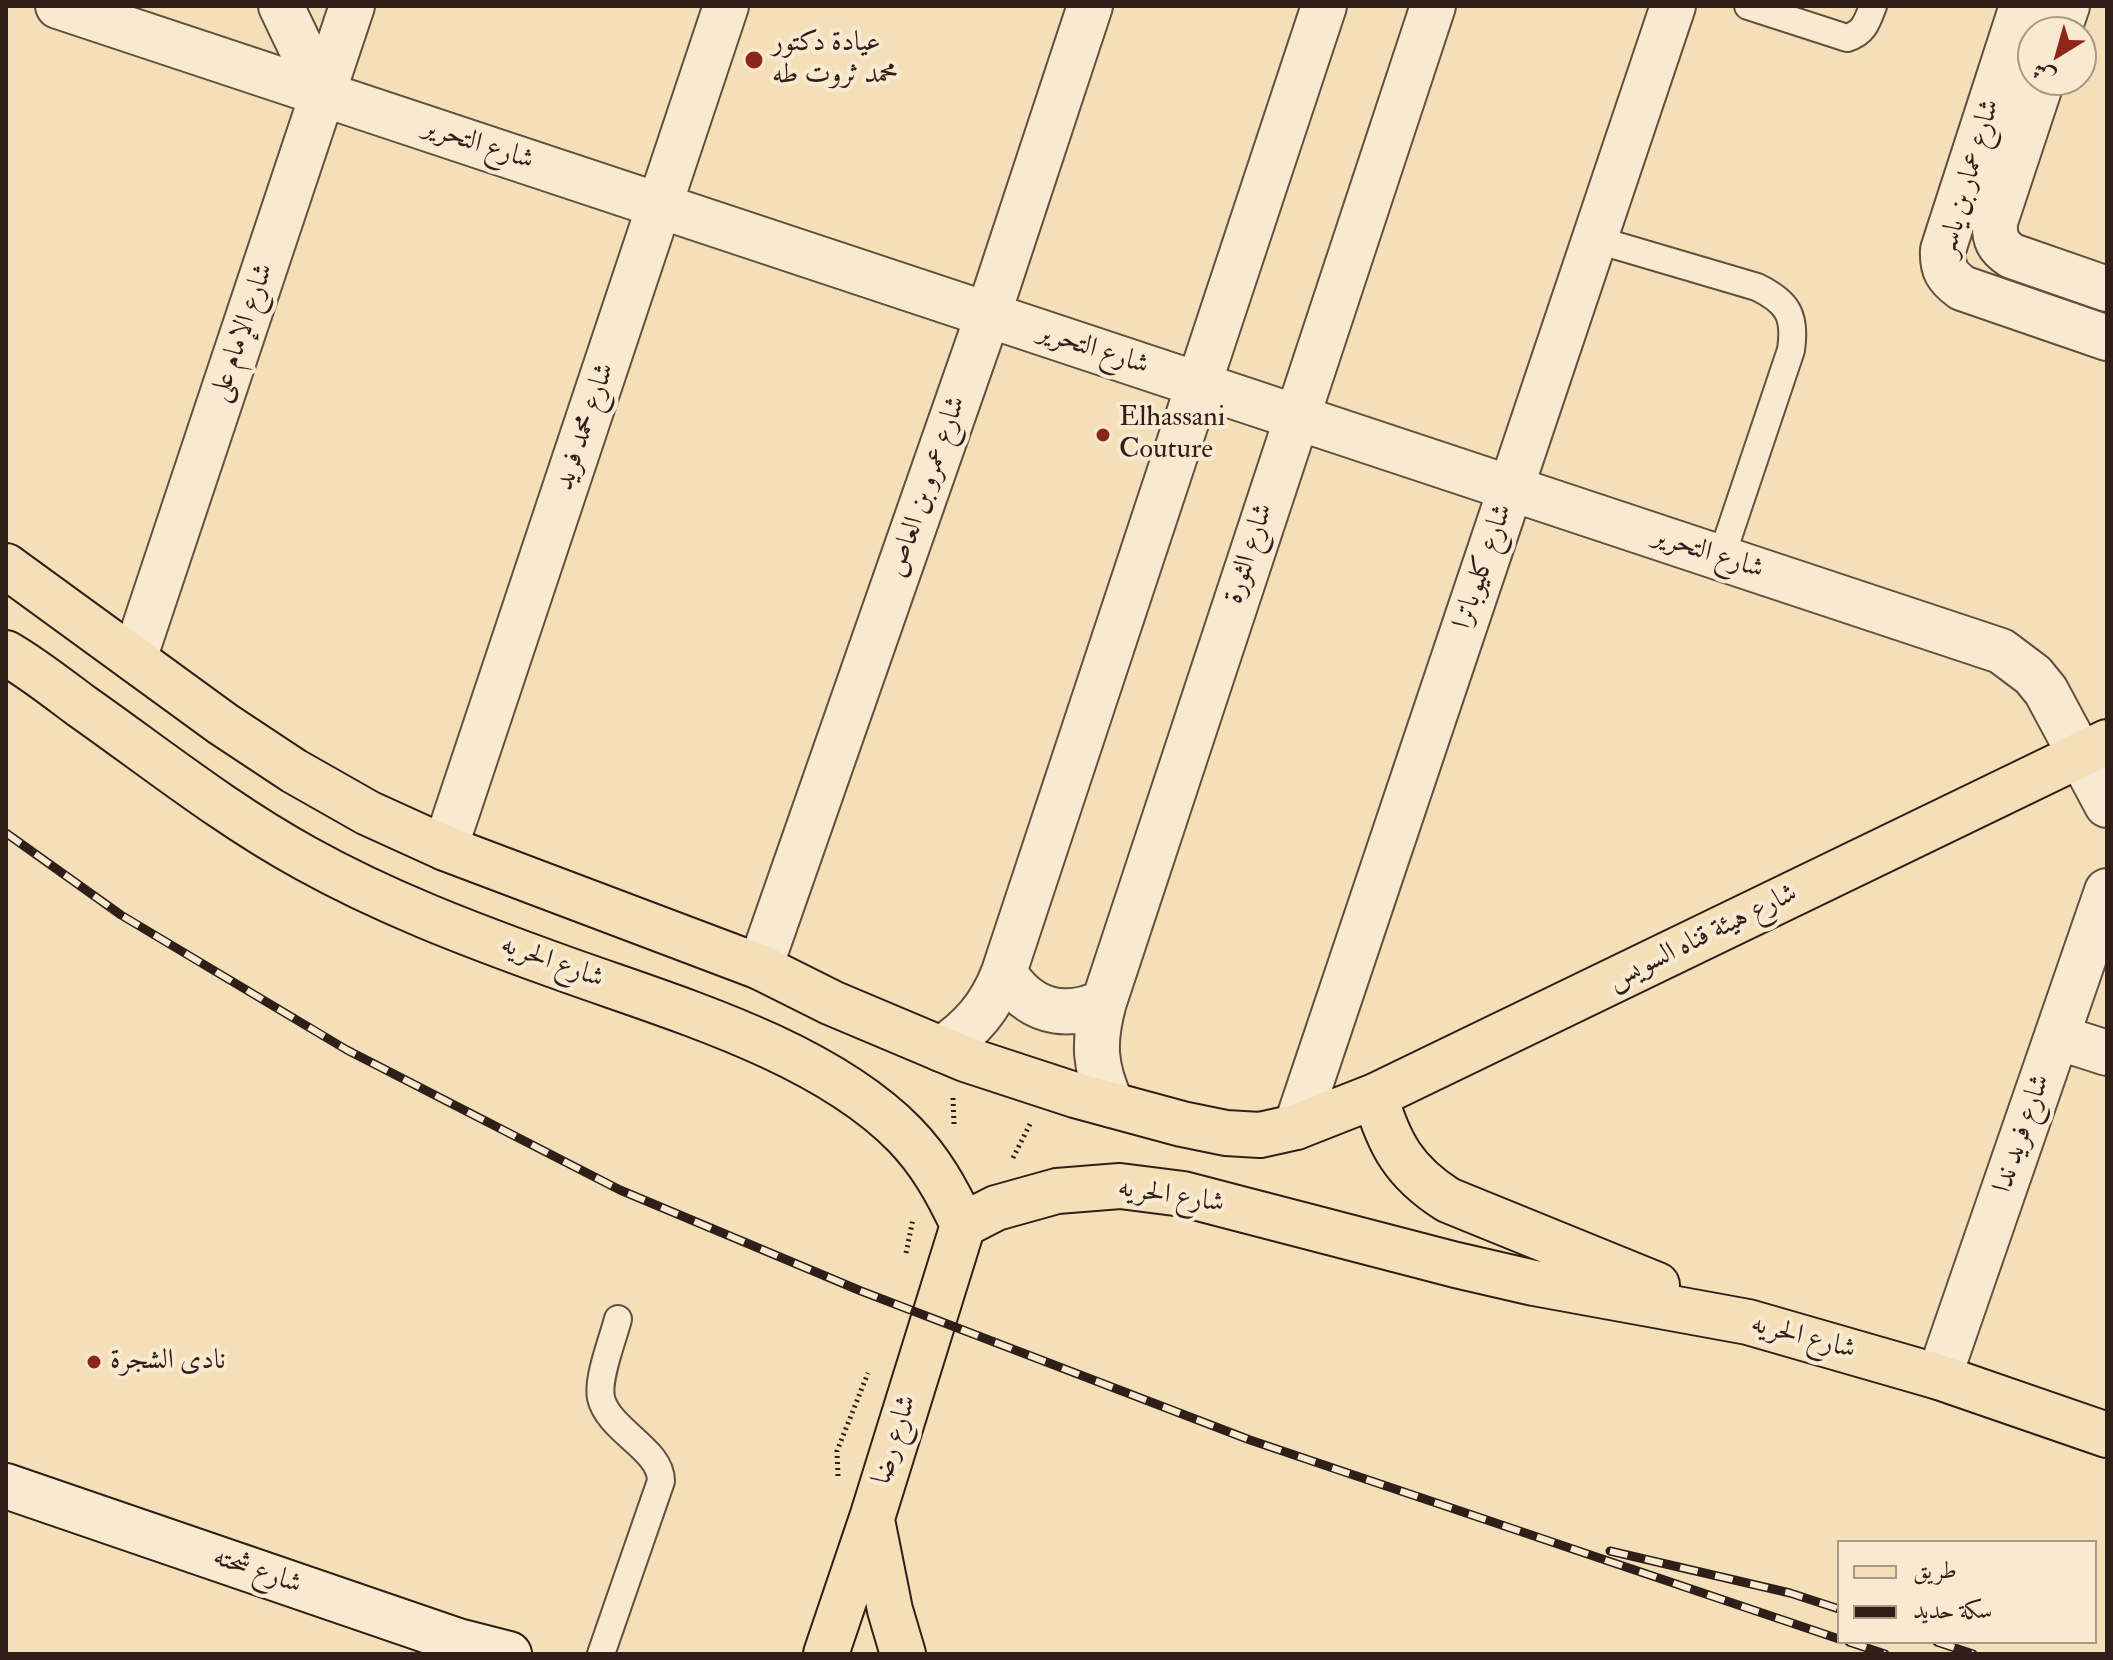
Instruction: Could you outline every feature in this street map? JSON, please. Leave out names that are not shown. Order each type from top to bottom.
[{"type":"main road","points":[[6,566],[294,771],[368,813],[445,848],[760,967],[832,1003],[941,1049],[1034,1083],[1226,1133],[1260,1135],[1296,1127]]},
{"type":"main road","name":"شارع الحريه","points":[[6,653],[220,806],[303,857],[389,902],[704,1019],[806,1064],[876,1109],[903,1133],[940,1177],[980,1217],[1057,1191],[1088,1187],[1152,1188],[1471,1269],[1748,1322],[1939,1377],[2107,1435]]},
{"type":"main road","points":[[6,680],[57,688]]},
{"type":"main road","name":"شارع هيئة قناه السويس","points":[[1296,1127],[1375,1096],[2094,749]]},
{"type":"main road","points":[[553,965],[578,899]]},
{"type":"main road","points":[[806,1064],[832,1003]]},
{"type":"main road","points":[[1375,1096],[1393,1147],[1426,1186],[1448,1200],[1748,1322]]},
{"type":"main road","name":"شارع رضا","points":[[826,1654],[980,1217]]},
{"type":"main road","points":[[872,1518],[890,1610],[903,1654]]},
{"type":"street","name":"شارع التحرير","points":[[58,6],[2001,651],[2026,668],[2094,749]]},
{"type":"street","points":[[281,6],[323,94]]},
{"type":"street","name":"شارع الإمام على","points":[[134,659],[352,6]]},
{"type":"street","name":"شارع محمد فريد","points":[[445,848],[726,6]]},
{"type":"street","name":"شارع عمرو بن العاص","points":[[760,967],[988,315],[1090,6]]},
{"type":"street","points":[[941,1049],[964,1034],[981,1016],[995,995],[1004,972],[1324,6]]},
{"type":"street","name":"شارع الثورة","points":[[1112,1105],[1101,1081],[1096,1055],[1097,1028],[1104,1002],[1433,6]]},
{"type":"street","name":"شارع كليوباترا","points":[[1296,1127],[1673,6]]},
{"type":"street","name":"شارع عمار بن ياسر","points":[[2022,6],[1943,250],[1942,266],[1950,279],[1962,288],[2107,338]]},
{"type":"street","name":"شارع عمار بن ياسر","points":[[2037,96],[1995,222],[1994,236],[2001,249],[2012,256],[2107,289]]},
{"type":"street","points":[[2094,749],[2107,805]]},
{"type":"street","name":"شارع فريد ندا","points":[[1939,1377],[2107,891]]},
{"type":"street","points":[[1004,972],[1025,998],[1040,1006],[1072,1012],[1104,1002]]},
{"type":"street","points":[[2057,1037],[2107,1053]]},
{"type":"street","name":"شارع شحته","points":[[6,1486],[458,1641],[509,1654]]},
{"type":"lane","points":[[1748,6],[1847,38],[1857,35],[1864,28],[1873,6]]},
{"type":"lane","points":[[1594,239],[1757,287],[1775,296],[1788,311],[1794,330],[1791,350],[1721,558]]},
{"type":"lane","points":[[601,1654],[661,1481],[658,1466],[615,1421],[601,1398],[601,1385],[618,1319]]},
{"type":"path","points":[[980,1217],[1027,1132],[1038,1095],[1034,1083]]},
{"type":"railway","points":[[6,833],[121,915],[347,1050],[620,1190],[861,1291],[1250,1440],[1837,1638]]},
{"type":"railway","points":[[1610,1551],[1790,1593],[1837,1608]]},
{"type":"railway","points":[[1855,1644],[1885,1654]]},
{"type":"railway","points":[[1943,1644],[1973,1654]]},
{"type":"place","name":"عيادة دكتور محمد ثروت طه","points":[[754,60]]},
{"type":"place","name":"Elhassani Couture","points":[[1103,435]]},
{"type":"place","name":"نادى الشجرة","points":[[94,1362]]}]
